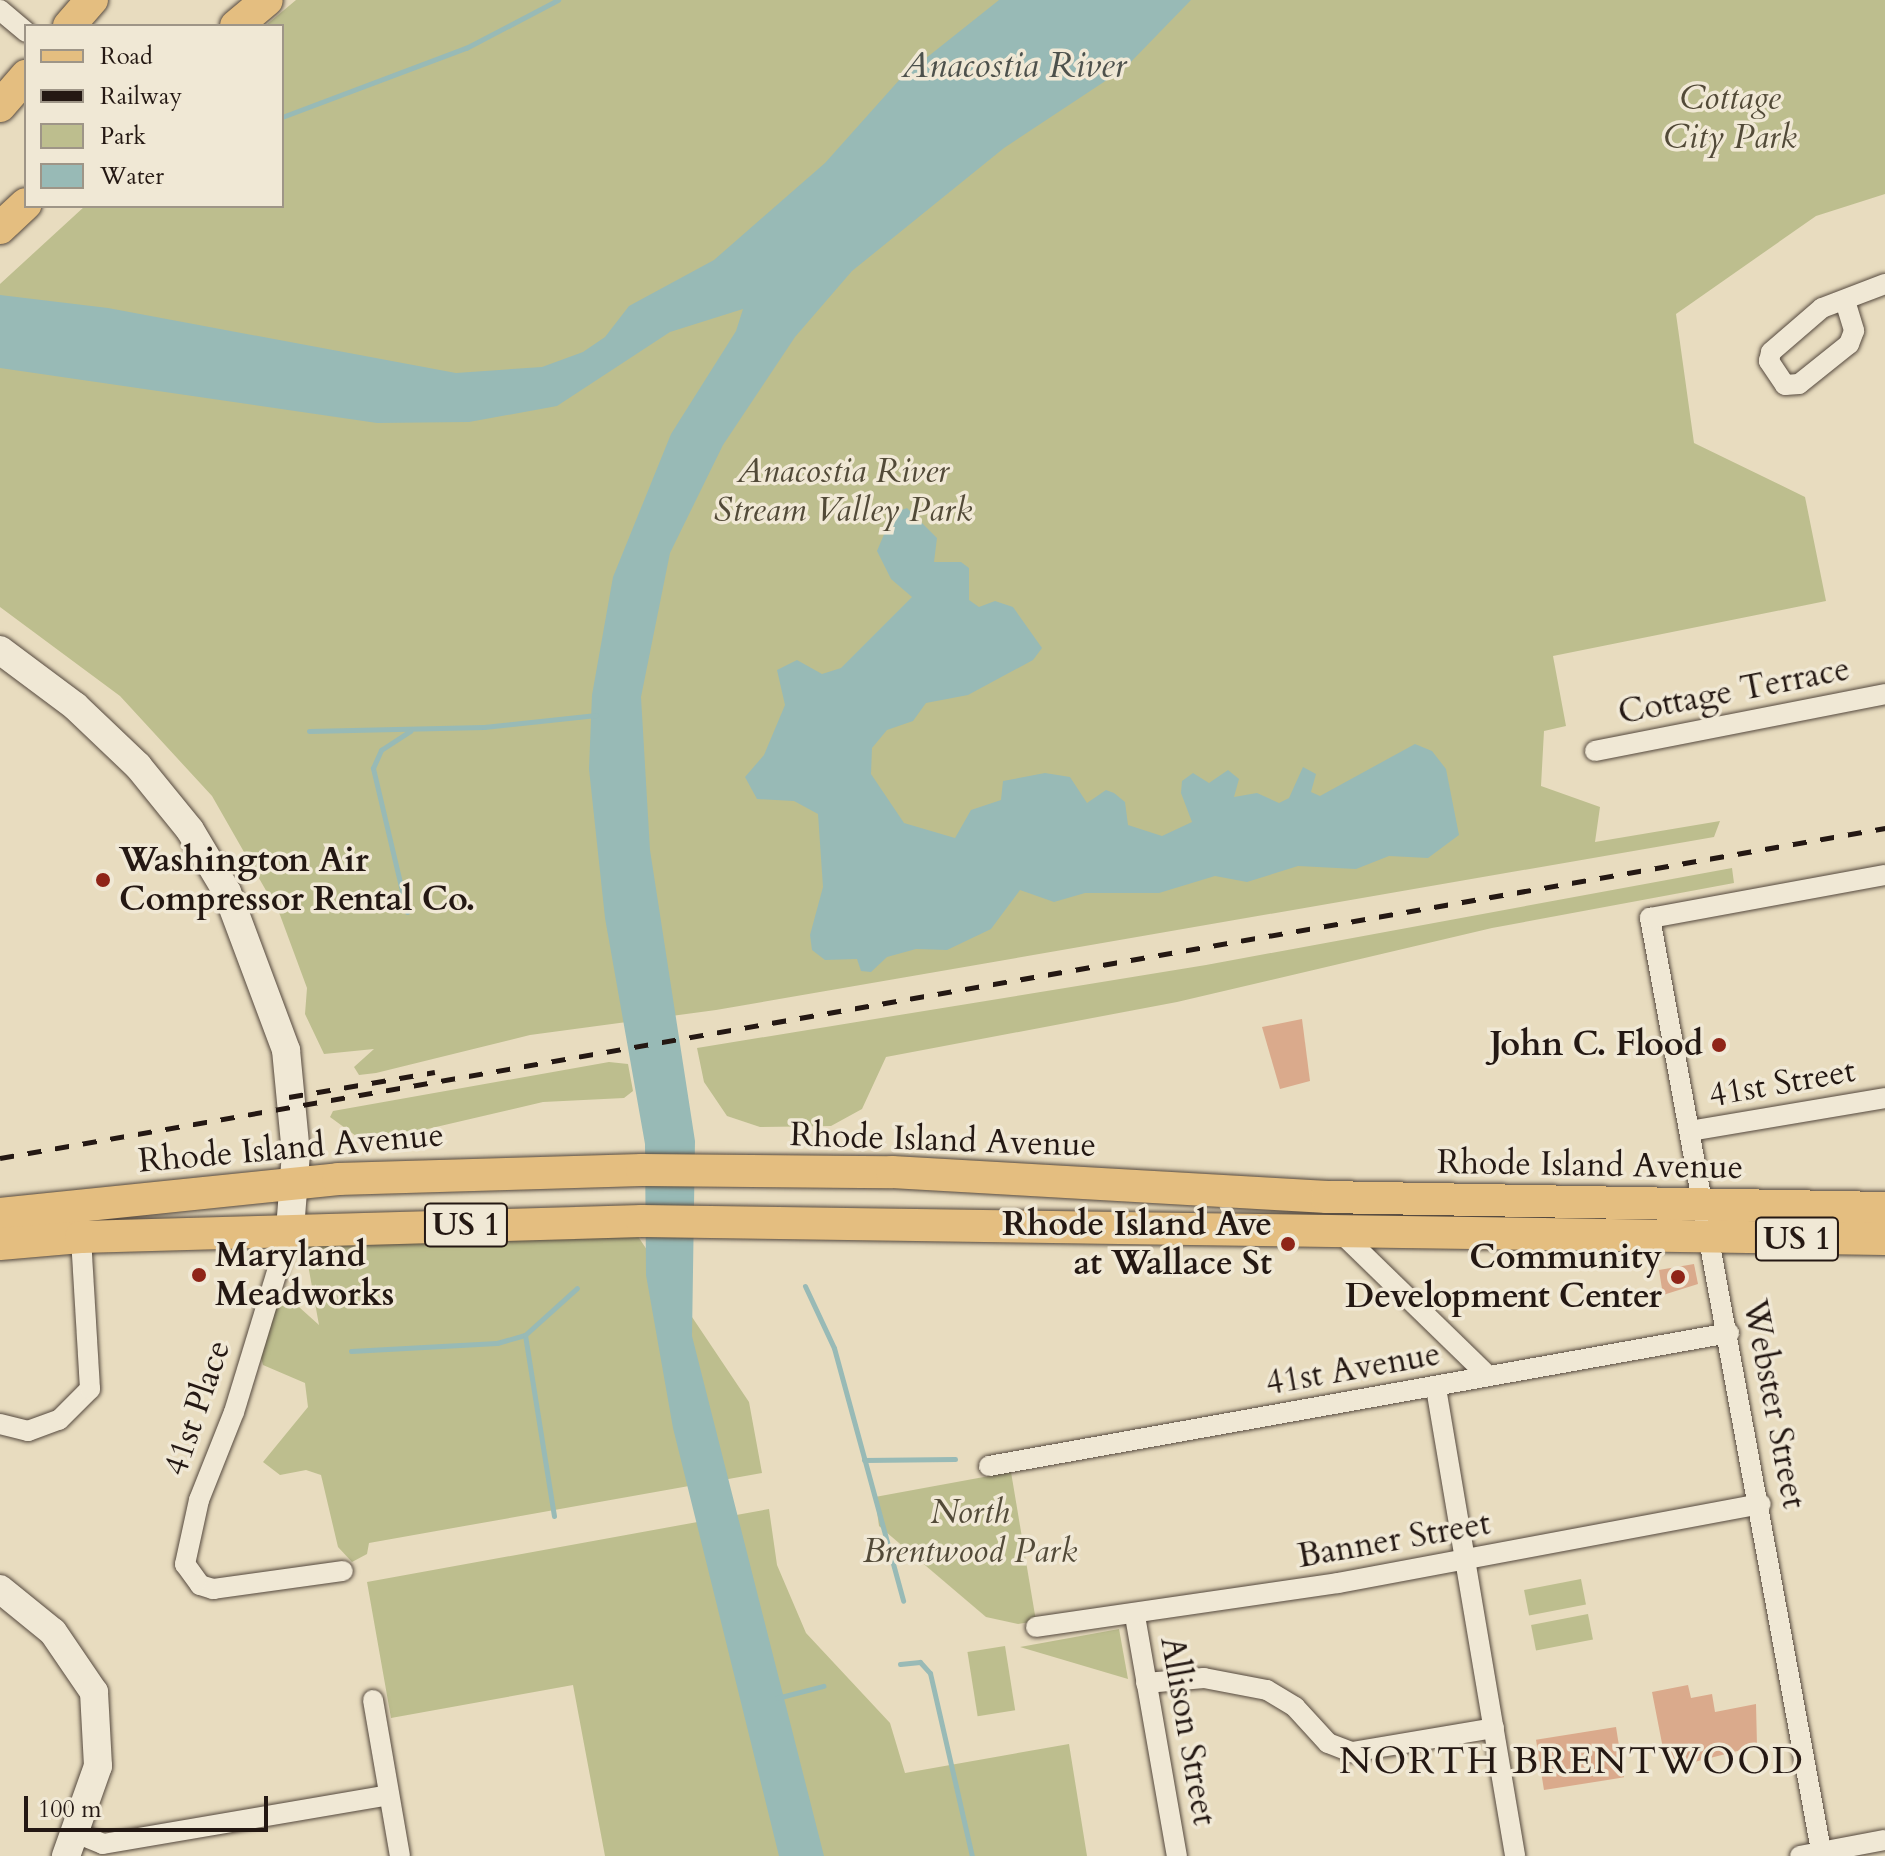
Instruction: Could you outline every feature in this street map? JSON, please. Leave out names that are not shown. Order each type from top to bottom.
[{"type":"main road","points":[[71,24],[92,0]]},
{"type":"main road","points":[[238,24],[267,0]]},
{"type":"main road","points":[[0,106],[24,78]]},
{"type":"main road","points":[[0,228],[24,206]]},
{"type":"main road","name":"Rhode Island Avenue","points":[[0,1214],[296,1183],[642,1170],[892,1172],[1332,1213]]},
{"type":"main road","name":"Rhode Island Avenue","points":[[0,1244],[81,1237],[290,1229],[642,1221],[1332,1213],[1705,1220],[1885,1208]]},
{"type":"main road","name":"Rhode Island Avenue","points":[[1705,1220],[1885,1239]]},
{"type":"street","points":[[0,10],[24,30]]},
{"type":"street","points":[[1846,304],[1885,284]]},
{"type":"street","points":[[0,650],[107,735],[167,799],[209,859],[253,949],[286,1050],[296,1183],[290,1229]]},
{"type":"street","name":"Cottage Terrace","points":[[1595,751],[1885,694]]},
{"type":"street","name":"Webster Street","points":[[1814,1855],[1761,1504],[1650,918],[1885,875]]},
{"type":"street","name":"41st Street","points":[[1690,1131],[1885,1098]]},
{"type":"street","points":[[1332,1213],[1488,1376]]},
{"type":"street","name":"41st Place","points":[[290,1229],[234,1412],[199,1500],[185,1564],[192,1578],[213,1589],[343,1571]]},
{"type":"street","points":[[0,1424],[28,1431],[59,1420],[90,1389],[81,1237]]},
{"type":"street","name":"41st Avenue","points":[[989,1466],[1729,1333]]},
{"type":"street","points":[[1436,1388],[1515,1856]]},
{"type":"street","name":"Banner Street","points":[[1036,1627],[1135,1616],[1465,1560],[1761,1504]]},
{"type":"street","points":[[0,1589],[53,1632],[94,1692],[98,1766],[71,1845],[104,1850],[389,1795]]},
{"type":"street","name":"Allison Street","points":[[1135,1616],[1177,1856]]},
{"type":"street","points":[[1146,1683],[1204,1678],[1267,1690],[1295,1707],[1328,1743],[1352,1752],[1494,1728]]},
{"type":"street","points":[[373,1700],[400,1856]]},
{"type":"street","points":[[1814,1855],[1885,1840]]},
{"type":"green space","name":"Anacostia River Stream Valley Park","points":[[296,0],[1885,0],[1885,194],[1816,216],[1676,314],[1694,443],[1805,497],[1826,601],[1553,656],[1566,726],[1544,731],[1541,786],[1600,807],[1595,842],[1720,821],[1714,837],[716,1010],[530,1035],[359,1075],[354,1067],[374,1049],[324,1054],[305,1014],[307,988],[280,915],[212,796],[120,696],[0,607],[0,284],[83,208],[284,208],[284,24],[267,24]]},
{"type":"green space","points":[[1732,868],[1734,883],[1492,928],[1177,1002],[886,1057],[862,1109],[831,1126],[760,1127],[727,1116],[704,1082],[697,1048],[1206,965]]},
{"type":"green space","points":[[609,1062],[628,1064],[633,1091],[624,1098],[543,1102],[393,1137],[356,1136],[330,1117],[333,1111]]},
{"type":"green space","points":[[637,1235],[749,1402],[762,1473],[369,1543],[367,1554],[352,1562],[338,1547],[321,1475],[306,1470],[280,1475],[263,1462],[308,1407],[305,1383],[263,1365],[260,1353],[278,1302],[289,1298],[319,1325],[304,1243]]},
{"type":"green space","name":"North Brentwood Park","points":[[1011,1472],[1036,1621],[1018,1624],[986,1617],[879,1526],[875,1497]]},
{"type":"green space","points":[[769,1509],[777,1565],[806,1633],[890,1723],[905,1773],[1069,1744],[1087,1856],[605,1856],[573,1685],[391,1718],[367,1582]]},
{"type":"green space","points":[[1581,1579],[1586,1605],[1529,1616],[1524,1590]]},
{"type":"green space","points":[[1588,1614],[1593,1640],[1536,1651],[1531,1625]]},
{"type":"green space","name":"North Brentwood Park","points":[[1119,1629],[1128,1679],[1020,1647]]},
{"type":"green space","points":[[1005,1646],[1015,1710],[978,1716],[967,1652]]},
{"type":"water","name":"Anacostia River","points":[[999,0],[1191,0],[1125,68],[1004,148],[852,271],[795,337],[723,445],[670,553],[641,697],[650,850],[695,1141],[692,1336],[824,1856],[779,1856],[673,1428],[646,1275],[645,1144],[605,918],[589,769],[592,695],[613,577],[671,434],[736,331],[743,309],[670,332],[557,406],[469,422],[377,423],[0,368],[0,295],[108,308],[456,373],[542,367],[583,352],[605,337],[629,306],[714,260],[825,163],[901,78]]},
{"type":"water","points":[[907,508],[937,538],[934,562],[961,562],[969,568],[969,600],[979,607],[995,601],[1013,607],[1042,648],[1033,660],[968,695],[926,703],[913,721],[887,730],[872,748],[871,774],[904,823],[955,838],[971,810],[1001,800],[1003,781],[1045,773],[1070,777],[1087,803],[1106,790],[1114,793],[1125,802],[1128,825],[1162,836],[1192,822],[1181,793],[1182,781],[1193,773],[1209,783],[1228,770],[1239,779],[1234,797],[1257,793],[1279,803],[1289,798],[1303,767],[1316,774],[1311,792],[1320,796],[1415,744],[1432,751],[1446,769],[1459,835],[1428,858],[1389,856],[1356,869],[1298,866],[1247,882],[1215,876],[1159,893],[1085,893],[1054,902],[1020,890],[991,929],[947,950],[916,949],[887,957],[871,972],[861,971],[857,959],[825,960],[812,950],[810,935],[823,887],[818,814],[794,801],[757,799],[745,777],[764,755],[785,705],[777,670],[797,660],[822,674],[841,668],[912,597],[891,579],[877,551],[893,513]]},
{"type":"building","points":[[1302,1019],[1310,1081],[1280,1089],[1262,1027]]},
{"type":"building","name":"Community Development Center","points":[[1694,1264],[1698,1284],[1663,1295],[1659,1270]]},
{"type":"building","points":[[1688,1685],[1691,1698],[1712,1694],[1715,1712],[1756,1704],[1757,1746],[1667,1769],[1652,1692]]},
{"type":"building","points":[[1616,1727],[1624,1777],[1544,1790],[1536,1740]]},
{"type":"waterway","points":[[284,116],[466,48],[558,0]]},
{"type":"waterway","points":[[309,731],[484,727],[596,715]]},
{"type":"waterway","points":[[407,912],[373,768],[381,750],[410,731]]},
{"type":"waterway","points":[[805,1286],[834,1348],[903,1601]]},
{"type":"waterway","points":[[554,1516],[525,1335],[577,1288]]},
{"type":"waterway","points":[[351,1351],[497,1343],[525,1335]]},
{"type":"waterway","points":[[864,1460],[955,1459]]},
{"type":"waterway","points":[[900,1664],[920,1662],[930,1673],[972,1856]]},
{"type":"waterway","points":[[777,1698],[823,1686]]},
{"type":"railway","points":[[0,1158],[1885,828]]},
{"type":"railway","points":[[289,1097],[435,1072]]},
{"type":"place","name":"Washington Air Compressor Rental Co.","points":[[103,880]]},
{"type":"place","name":"John C. Flood","points":[[1719,1045]]},
{"type":"place","name":"Rhode Island Ave at Wallace St","points":[[1288,1244]]},
{"type":"place","name":"Maryland Meadworks","points":[[199,1275]]},
{"type":"place","name":"Community Development Center","points":[[1678,1277]]},
{"type":"district","name":"NORTH BRENTWOOD","points":[[1572,1762]]},
{"type":"park label","name":"Cottage City Park","points":[[1730,118]]}]
